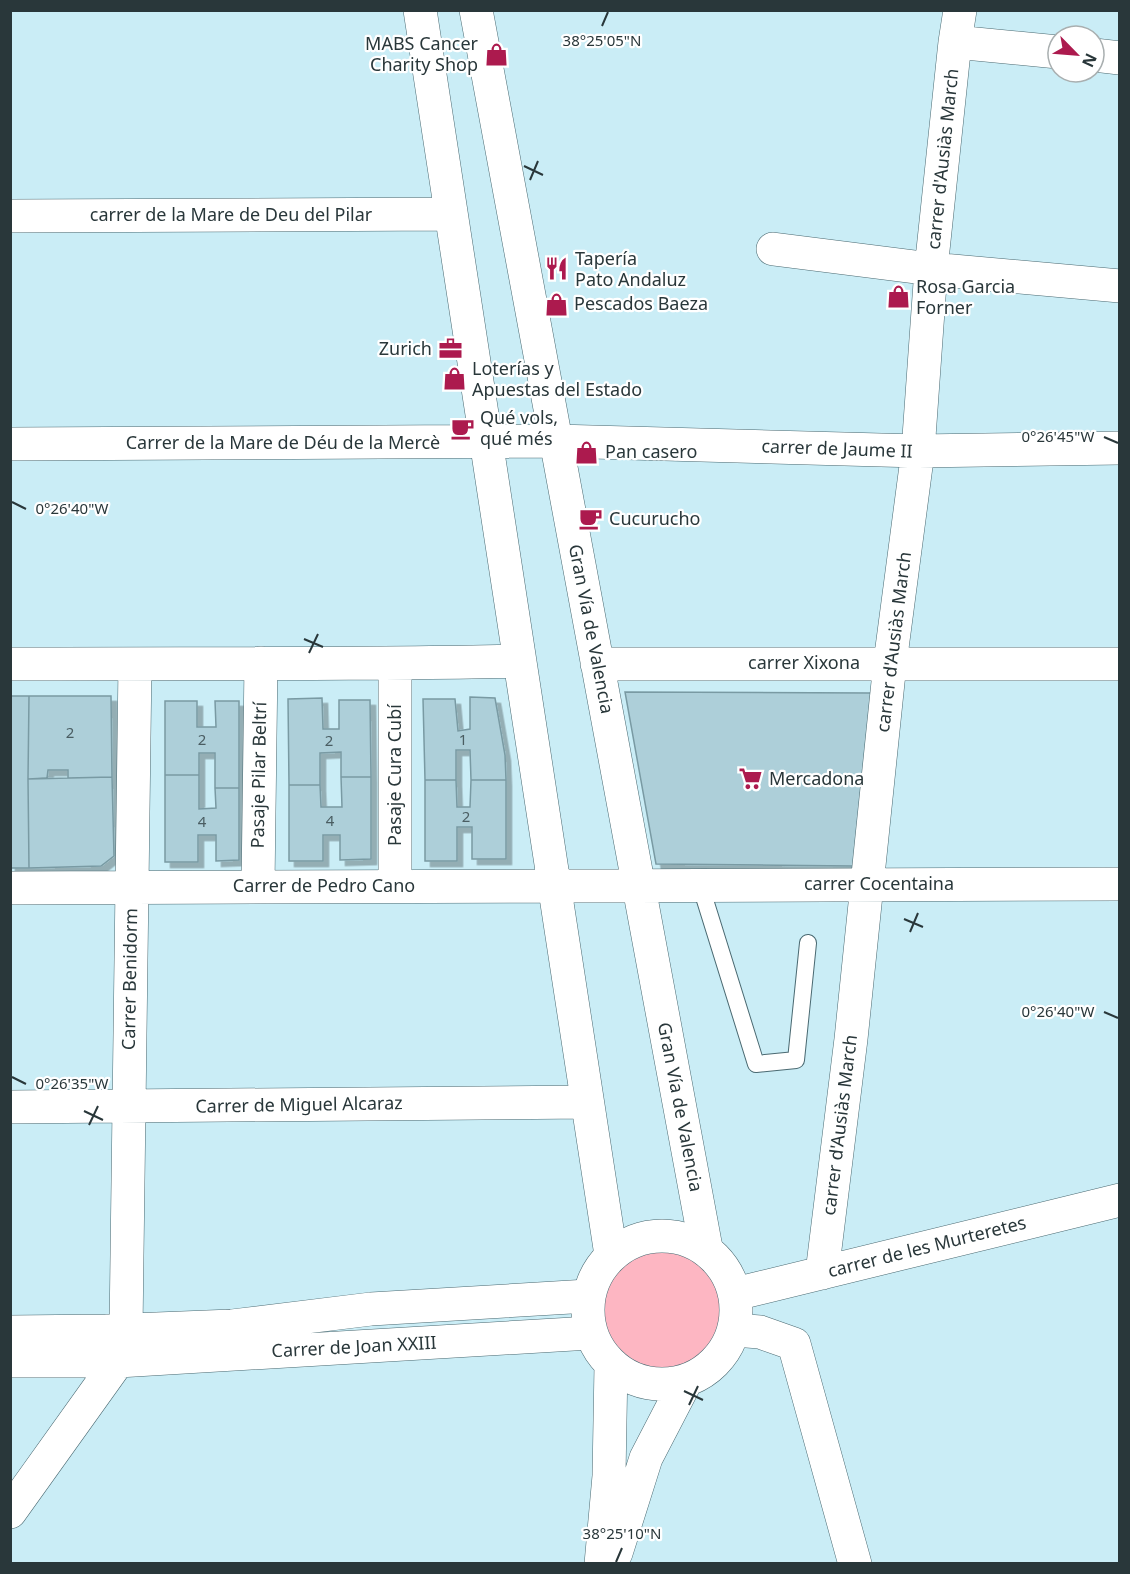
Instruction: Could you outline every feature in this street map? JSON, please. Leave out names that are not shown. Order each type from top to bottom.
[{"type":"street","points":[[420,10],[611,1255]]},
{"type":"street","name":"Gran Vía de Valencia","points":[[476,10],[706,1248]]},
{"type":"street","name":"carrer d'Ausiàs March","points":[[822,1273],[849,1050],[890,663],[918,451],[931,269],[960,10]]},
{"type":"street","points":[[955,42],[1046,51]]},
{"type":"street","name":"carrer de la Mare de Deu del Pilar","points":[[10,216],[451,214]]},
{"type":"street","points":[[773,249],[931,269],[1119,286]]},
{"type":"street","name":"Carrer de la Mare de Déu de la Mercè","points":[[10,444],[555,441]]},
{"type":"street","name":"carrer de Jaume II","points":[[555,441],[918,451],[1119,448]]},
{"type":"street","points":[[10,664],[395,664],[520,661]]},
{"type":"street","name":"Pasaje Pilar Beltrí","points":[[258,886],[261,663]]},
{"type":"street","name":"Carrer Benidorm","points":[[117,1340],[129,1107],[135,664]]},
{"type":"street","name":"Pasaje Cura Cubí","points":[[395,664],[395,886]]},
{"type":"street","name":"carrer Xixona","points":[[597,664],[1119,664]]},
{"type":"street","name":"Carrer de Pedro Cano","points":[[10,888],[638,884]]},
{"type":"street","name":"carrer Cocentaina","points":[[638,884],[1119,884]]},
{"type":"street","name":"Carrer de Miguel Alcaraz","points":[[10,1107],[587,1102]]},
{"type":"street","name":"carrer de les Murteretes","points":[[735,1294],[1119,1200]]},
{"type":"street","points":[[674,1235],[706,1248],[725,1268],[735,1294],[734,1330],[716,1362],[686,1381],[659,1385],[633,1379],[611,1365],[590,1334],[588,1296],[611,1255],[640,1238],[674,1235]]},
{"type":"street","name":"Carrer de Joan XXIII","points":[[10,1361],[117,1340],[371,1309],[588,1296]]},
{"type":"street","points":[[734,1330],[760,1332],[794,1344],[855,1563]]},
{"type":"street","name":"Carrer de Joan XXIII","points":[[10,1332],[117,1340],[590,1334]]},
{"type":"street","points":[[10,1512],[117,1340]]},
{"type":"street","points":[[601,1563],[609,1476],[611,1365]]},
{"type":"street","points":[[612,1563],[646,1458],[686,1381]]},
{"type":"lane","points":[[700,884],[756,1064],[796,1060],[808,944]]},
{"type":"shaded area","points":[[663,1250],[686,1255],[705,1267],[717,1286],[722,1309],[717,1332],[705,1351],[686,1363],[663,1368],[640,1363],[621,1351],[609,1332],[604,1309],[609,1286],[621,1267],[640,1255]]},
{"type":"building","name":"Mercadona","points":[[625,692],[871,693],[853,866],[656,864]]},
{"type":"building","points":[[10,696],[29,696],[29,868],[10,868]]},
{"type":"building","points":[[29,696],[111,696],[112,777],[68,778],[68,770],[48,770],[47,778],[28,779]]},
{"type":"building","points":[[470,697],[495,698],[505,755],[506,780],[471,780],[470,750],[456,750],[456,780],[425,780],[423,699],[455,699],[458,731],[470,729]]},
{"type":"building","points":[[322,698],[323,729],[339,729],[339,700],[370,700],[371,777],[341,777],[341,752],[320,753],[320,785],[289,785],[288,699]]},
{"type":"building","points":[[165,701],[197,701],[197,727],[216,727],[215,701],[239,701],[239,788],[215,788],[215,753],[199,753],[199,775],[165,775]]},
{"type":"building","points":[[165,775],[199,775],[199,809],[216,808],[215,788],[239,788],[239,860],[216,861],[216,835],[198,835],[198,862],[165,862]]},
{"type":"building","points":[[112,777],[114,856],[101,866],[29,868],[28,779]]},
{"type":"building","points":[[341,777],[371,777],[371,859],[340,860],[340,835],[323,835],[323,861],[289,861],[289,785],[320,785],[321,807],[342,807]]},
{"type":"building","points":[[425,780],[456,780],[457,807],[470,807],[471,780],[506,780],[506,859],[472,859],[472,827],[457,827],[457,861],[425,861]]},
{"type":"place","name":"MABS Cancer Charity Shop","points":[[496,54]]},
{"type":"place","name":"Tapería Pato Andaluz","points":[[557,269]]},
{"type":"place","name":"Rosa Garcia Forner","points":[[898,297]]},
{"type":"place","name":"Pescados Baeza","points":[[556,304]]},
{"type":"place","name":"Zurich","points":[[450,349]]},
{"type":"place","name":"Loterías y Apuestas del Estado","points":[[454,379]]},
{"type":"place","name":"Qué vols, qué més","points":[[462,428]]},
{"type":"place","name":"Pan casero","points":[[587,452]]},
{"type":"place","name":"Cucurucho","points":[[591,519]]},
{"type":"place","name":"Mercadona","points":[[751,779]]}]
